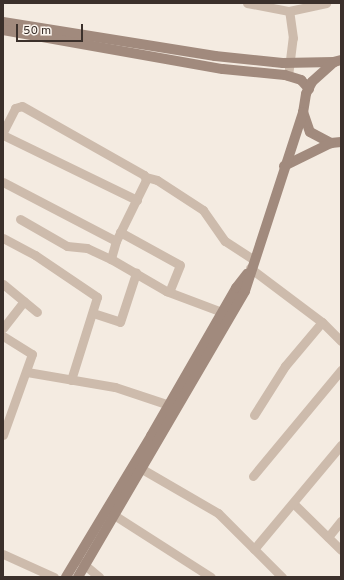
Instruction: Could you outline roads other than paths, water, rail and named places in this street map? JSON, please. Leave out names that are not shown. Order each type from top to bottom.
[{"type":"street","points":[[247,3],[272,6],[289,11],[326,3]]},
{"type":"street","points":[[288,76],[293,38],[289,11]]},
{"type":"street","points":[[3,22],[215,56],[290,63],[337,61]]},
{"type":"street","points":[[3,30],[223,69],[288,76],[301,80],[309,89]]},
{"type":"street","points":[[78,577],[81,562],[174,406],[245,292],[251,266],[303,112],[309,89],[337,61]]},
{"type":"street","points":[[137,200],[3,133],[15,108],[22,106],[146,177],[156,180],[203,210],[225,241],[251,266],[322,322],[341,341]]},
{"type":"street","points":[[303,112],[310,132],[336,142]]},
{"type":"street","points":[[284,166],[336,142]]},
{"type":"street","points":[[111,259],[116,241],[137,200],[146,177]]},
{"type":"street","points":[[3,182],[116,241]]},
{"type":"street","points":[[20,219],[67,246],[89,248],[169,292],[222,312]]},
{"type":"street","points":[[120,232],[180,265],[169,292]]},
{"type":"street","points":[[3,238],[96,295],[93,313],[71,380]]},
{"type":"street","points":[[66,577],[81,562],[114,515],[142,469],[222,312],[251,266]]},
{"type":"street","points":[[93,313],[120,322],[136,273]]},
{"type":"street","points":[[3,284],[37,312]]},
{"type":"street","points":[[3,328],[24,301]]},
{"type":"street","points":[[254,415],[285,366],[322,322]]},
{"type":"street","points":[[3,336],[31,352],[27,372],[3,435]]},
{"type":"street","points":[[253,476],[341,370]]},
{"type":"street","points":[[27,372],[115,387],[174,406]]},
{"type":"street","points":[[254,549],[341,445]]},
{"type":"street","points":[[142,469],[218,513],[282,577]]},
{"type":"street","points":[[293,503],[341,550]]},
{"type":"street","points":[[114,515],[211,577]]},
{"type":"street","points":[[328,537],[341,521]]},
{"type":"street","points":[[3,554],[54,577]]},
{"type":"street","points":[[81,562],[99,577]]}]
